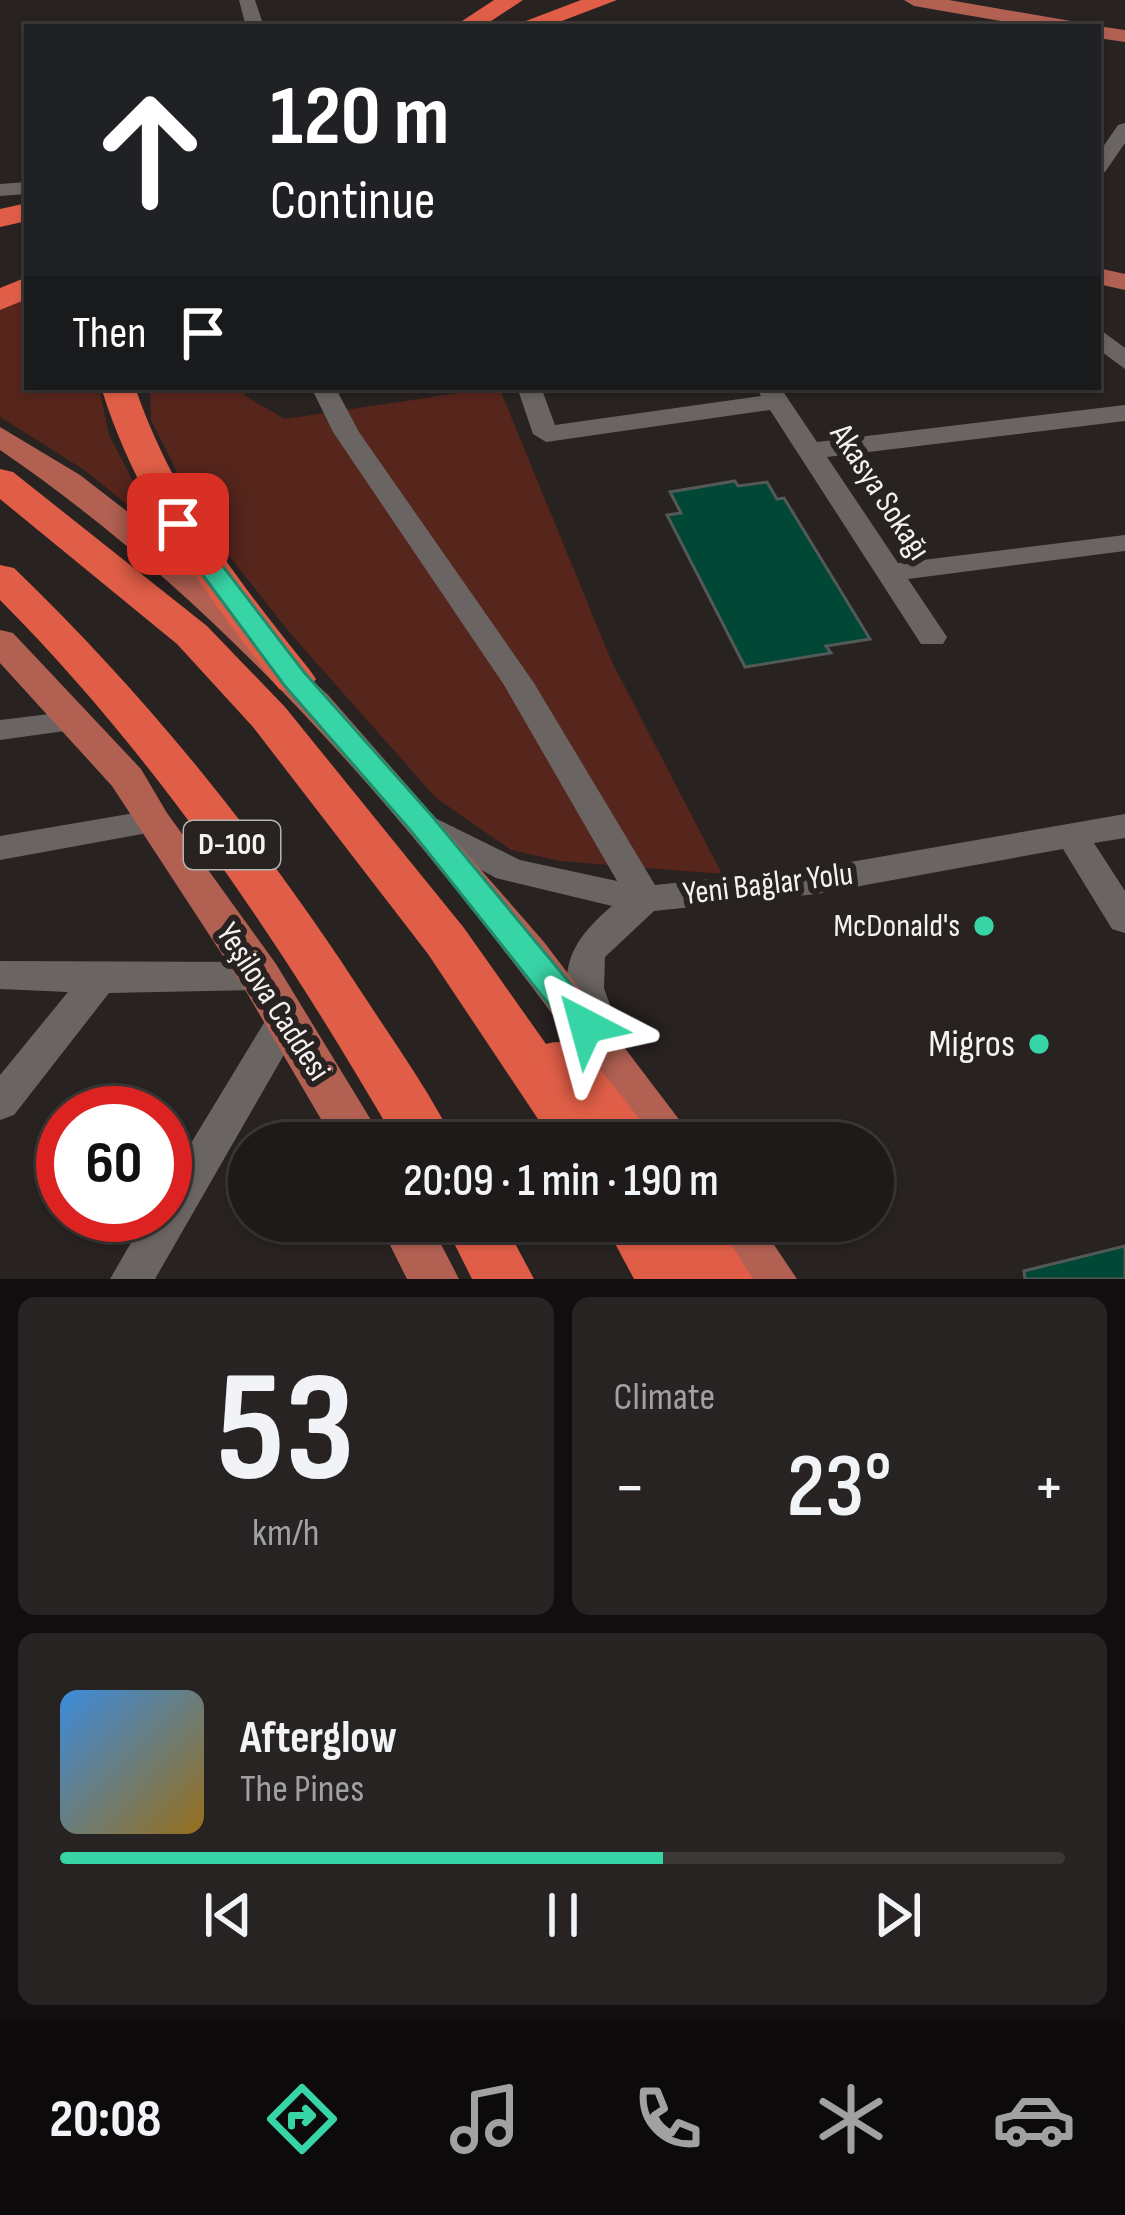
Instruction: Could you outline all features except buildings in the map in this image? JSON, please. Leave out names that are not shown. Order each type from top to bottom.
[{"type":"highway","points":[[470,24],[511,0]]},
{"type":"highway","points":[[528,24],[604,0]]},
{"type":"highway","points":[[524,24],[563,2]]},
{"type":"highway","points":[[119,390],[138,453],[155,489],[200,558],[294,679]]},
{"type":"highway","points":[[0,480],[192,635],[243,689],[342,806],[492,1007],[571,1122]]},
{"type":"highway","name":"D-100","points":[[0,577],[100,677],[241,856],[326,980],[414,1122]]},
{"type":"highway","points":[[492,1007],[536,1038],[609,1122]]},
{"type":"highway","points":[[484,1242],[505,1279]]},
{"type":"highway","points":[[644,1242],[665,1279]]},
{"type":"highway","points":[[698,1242],[723,1279]]},
{"type":"main road","points":[[914,0],[1054,24]]},
{"type":"main road","points":[[0,436],[51,468],[115,520],[294,679],[422,823],[659,1122]]},
{"type":"main road","name":"Yeşilova Caddesi","points":[[0,641],[127,778],[152,822],[260,976],[348,1122]]},
{"type":"main road","points":[[744,1242],[771,1279]]},
{"type":"street","points":[[1101,337],[1125,362]]},
{"type":"street","points":[[325,390],[346,432],[519,683],[645,898],[600,932],[588,949],[581,976],[611,1057]]},
{"type":"street","points":[[530,390],[546,434],[773,394]]},
{"type":"street","name":"Akasya Sokağı","points":[[773,394],[932,637]]},
{"type":"street","points":[[810,451],[1125,413]]},
{"type":"street","points":[[890,573],[1125,543]]},
{"type":"street","points":[[0,730],[75,721]]},
{"type":"street","points":[[0,848],[152,822]]},
{"type":"street","name":"Yeni Bağlar Yolu","points":[[422,823],[508,869],[558,884],[645,898],[817,881],[1125,826]]},
{"type":"street","points":[[1072,836],[1125,920]]},
{"type":"street","points":[[0,975],[99,979],[260,976]]},
{"type":"street","points":[[0,1104],[99,979]]},
{"type":"street","points":[[132,1279],[286,1018]]},
{"type":"shaded area","points":[[24,299],[24,390],[100,390],[109,435],[159,531],[86,471],[0,417],[0,310]]},
{"type":"shaded area","points":[[150,390],[245,390],[245,396],[285,419],[500,390],[611,660],[722,874],[559,861],[511,850],[436,798],[290,633],[203,523],[151,420]]},
{"type":"place","name":"McDonald's","points":[[984,926]]},
{"type":"place","name":"Migros","points":[[1039,1044]]},
{"type":"route","points":[[178,524],[294,679],[422,823],[586,1026]]}]
